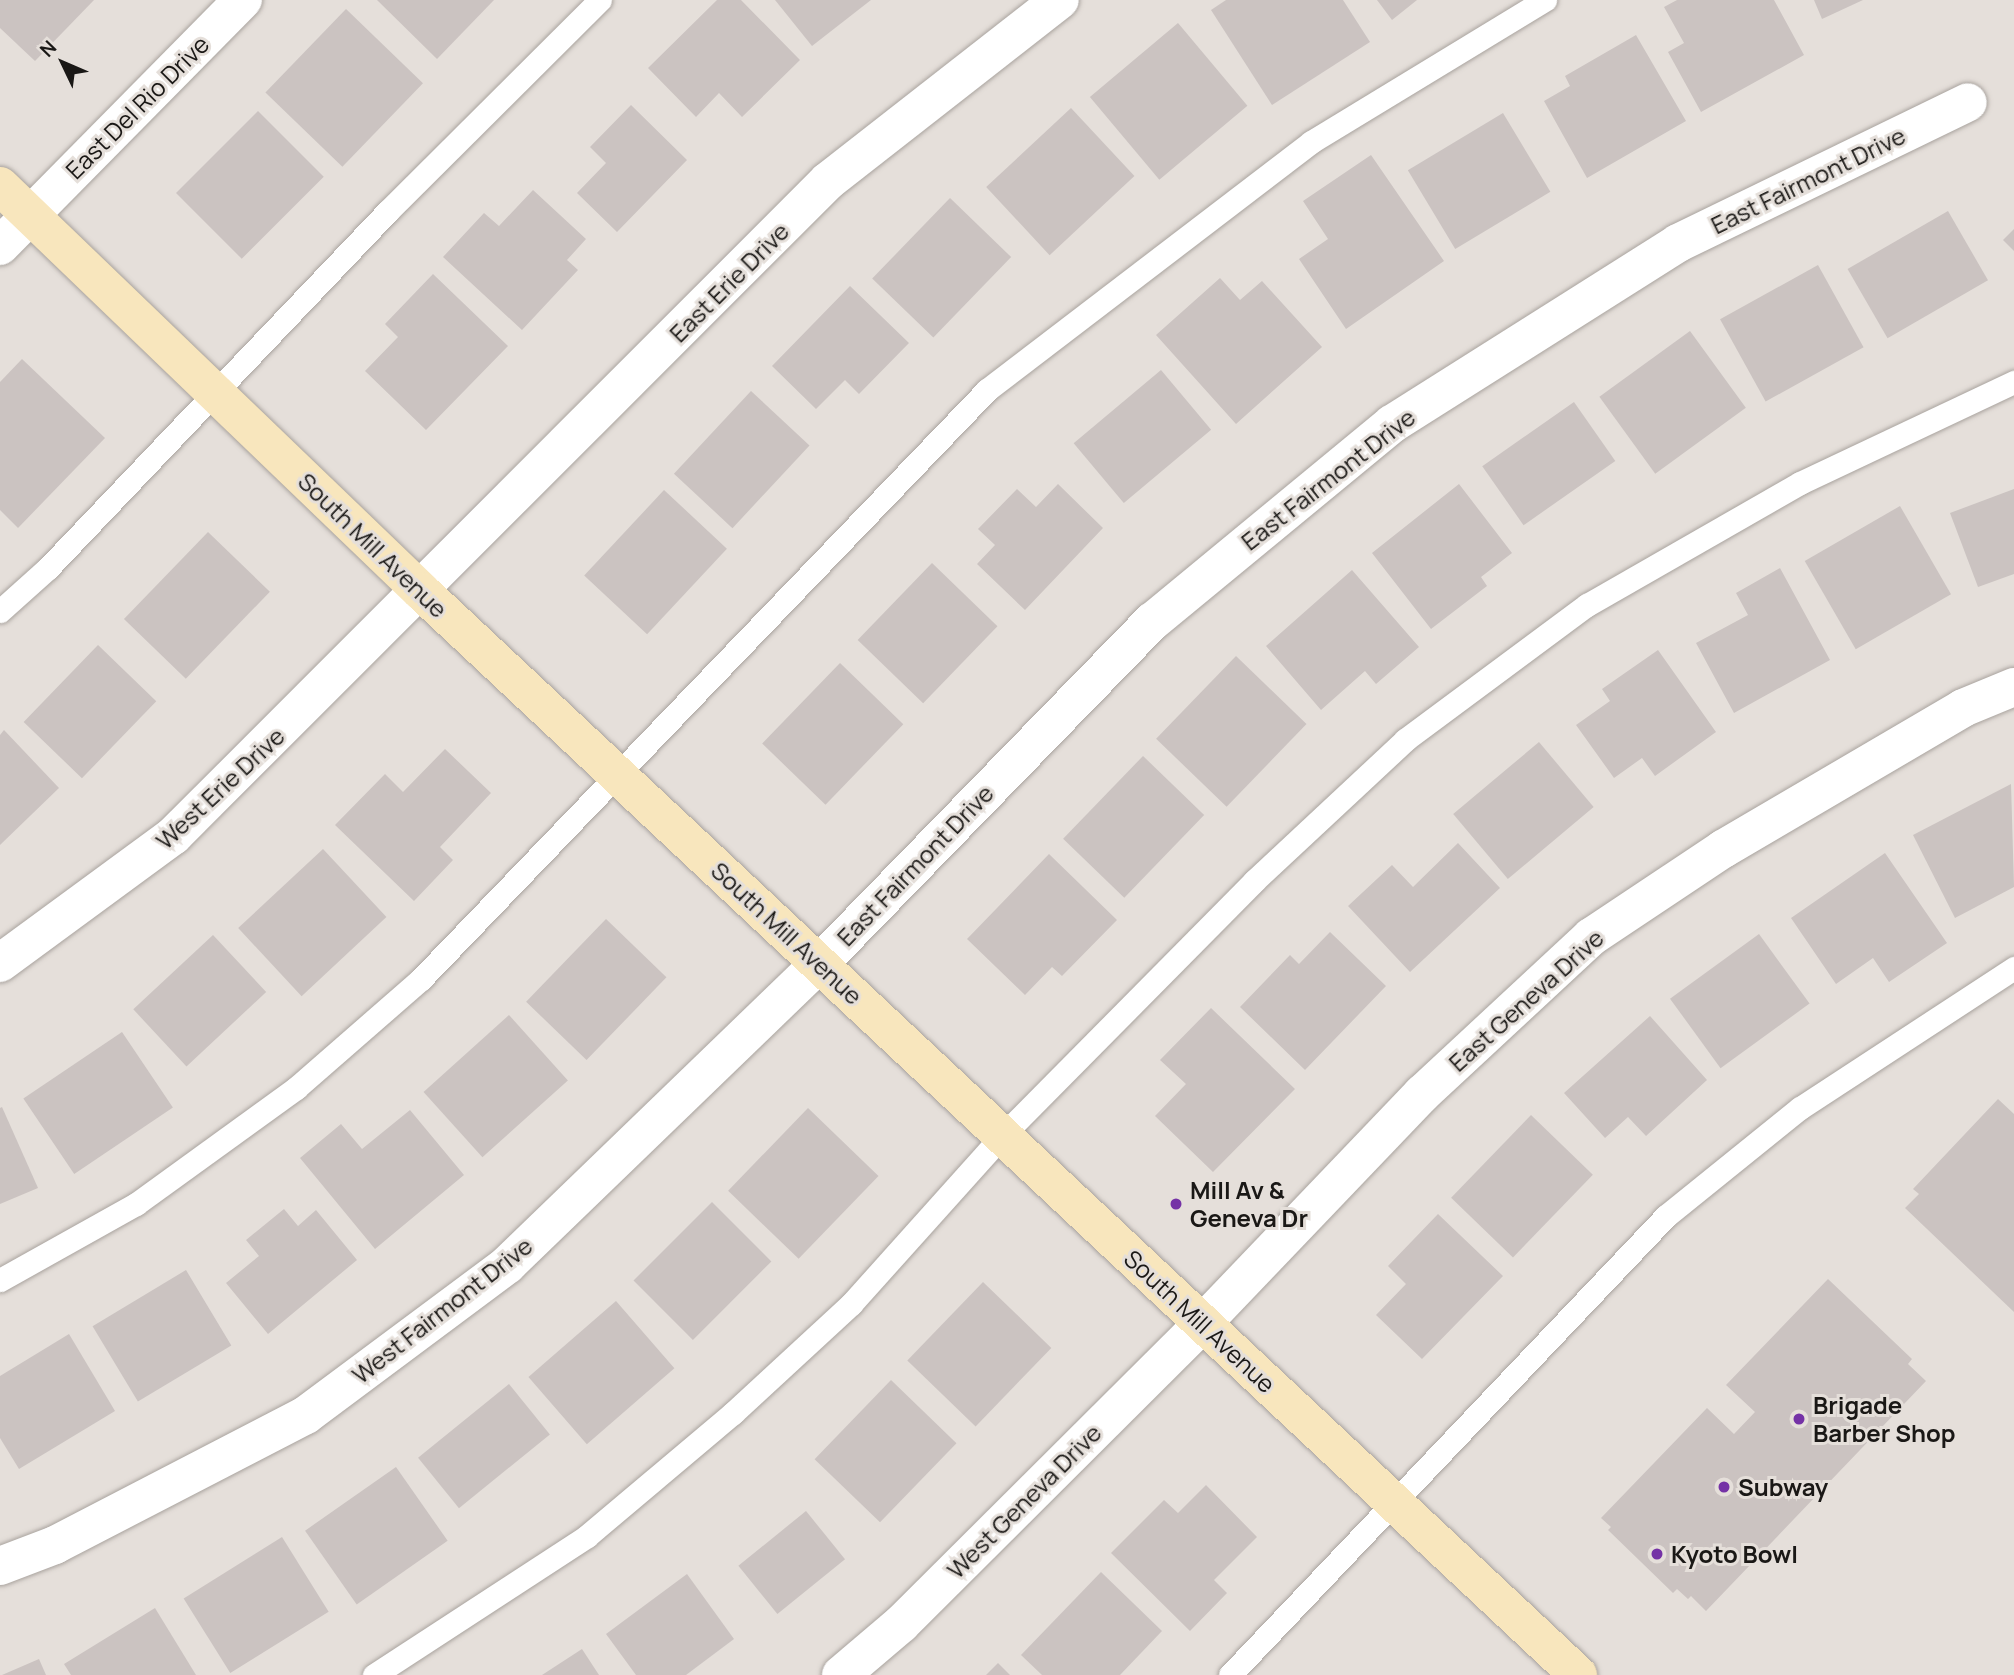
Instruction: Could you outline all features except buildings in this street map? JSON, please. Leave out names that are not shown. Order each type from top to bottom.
[{"type":"main road","name":"South Mill Avenue","points":[[0,186],[422,592],[1578,1675]]},
{"type":"street","name":"East Del Rio Drive","points":[[0,246],[243,0]]},
{"type":"street","name":"East Erie Drive","points":[[422,592],[828,181],[1060,0]]},
{"type":"street","name":"East Fairmont Drive","points":[[820,963],[1153,621],[1392,424],[1678,243],[1968,102]]},
{"type":"street","name":"West Erie Drive","points":[[0,963],[173,836],[422,592]]},
{"type":"street","name":"East Geneva Drive","points":[[1203,1323],[1422,1094],[1591,937],[1735,842],[1963,708],[2014,687]]},
{"type":"street","name":"West Fairmont Drive","points":[[0,1566],[55,1545],[306,1415],[507,1265],[820,963]]},
{"type":"street","name":"West Geneva Drive","points":[[841,1675],[901,1624],[1203,1323]]},
{"type":"lane","points":[[0,611],[48,568],[388,211],[600,0]]},
{"type":"lane","points":[[0,1280],[136,1204],[296,1088],[421,978],[987,390],[1311,142],[1545,0]]},
{"type":"lane","points":[[374,1675],[587,1536],[733,1413],[851,1304],[1001,1137],[1254,881],[1405,740],[1587,605],[1800,484],[2014,382]]},
{"type":"lane","points":[[1230,1675],[1392,1501],[1666,1216],[1800,1108],[2009,977]]},
{"type":"place","name":"Mill Av & Geneva Dr","points":[[1176,1204]]},
{"type":"place","name":"Brigade Barber Shop","points":[[1799,1419]]},
{"type":"place","name":"Subway","points":[[1724,1487]]},
{"type":"place","name":"Kyoto Bowl","points":[[1657,1554]]}]
